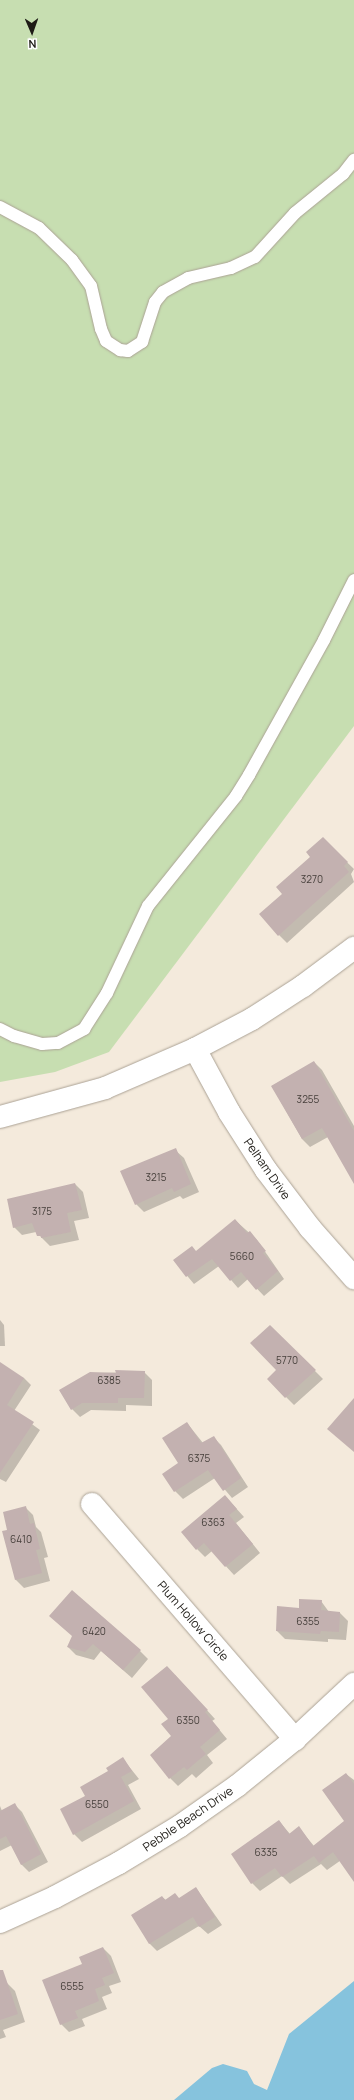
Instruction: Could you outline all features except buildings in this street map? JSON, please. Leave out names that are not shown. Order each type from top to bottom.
[{"type":"street","points":[[0,1117],[105,1088],[195,1049],[287,996],[354,948]]},
{"type":"street","name":"Pelham Drive","points":[[195,1049],[229,1112],[266,1170],[310,1228],[354,1278]]},
{"type":"street","name":"Plum Hollow Circle","points":[[92,1504],[295,1739]]},
{"type":"street","name":"Pebble Beach Drive","points":[[0,1922],[55,1897],[119,1863],[166,1834],[237,1786],[295,1739],[354,1684]]},
{"type":"lane","points":[[0,207],[39,228],[77,265],[91,286],[101,330],[106,341],[120,350],[128,351],[142,342],[155,302],[163,292],[188,278],[231,268],[255,257],[295,213],[343,174],[354,160]]},
{"type":"lane","points":[[0,1029],[14,1036],[42,1044],[58,1042],[84,1029],[107,993],[148,906],[236,796],[324,640],[354,580]]},
{"type":"green space","points":[[0,0],[354,0],[354,726],[109,1052],[55,1072],[0,1082]]},
{"type":"water","points":[[354,1981],[354,2100],[174,2100],[212,2068],[223,2064],[247,2071],[254,2084],[267,2090],[289,2034]]}]
